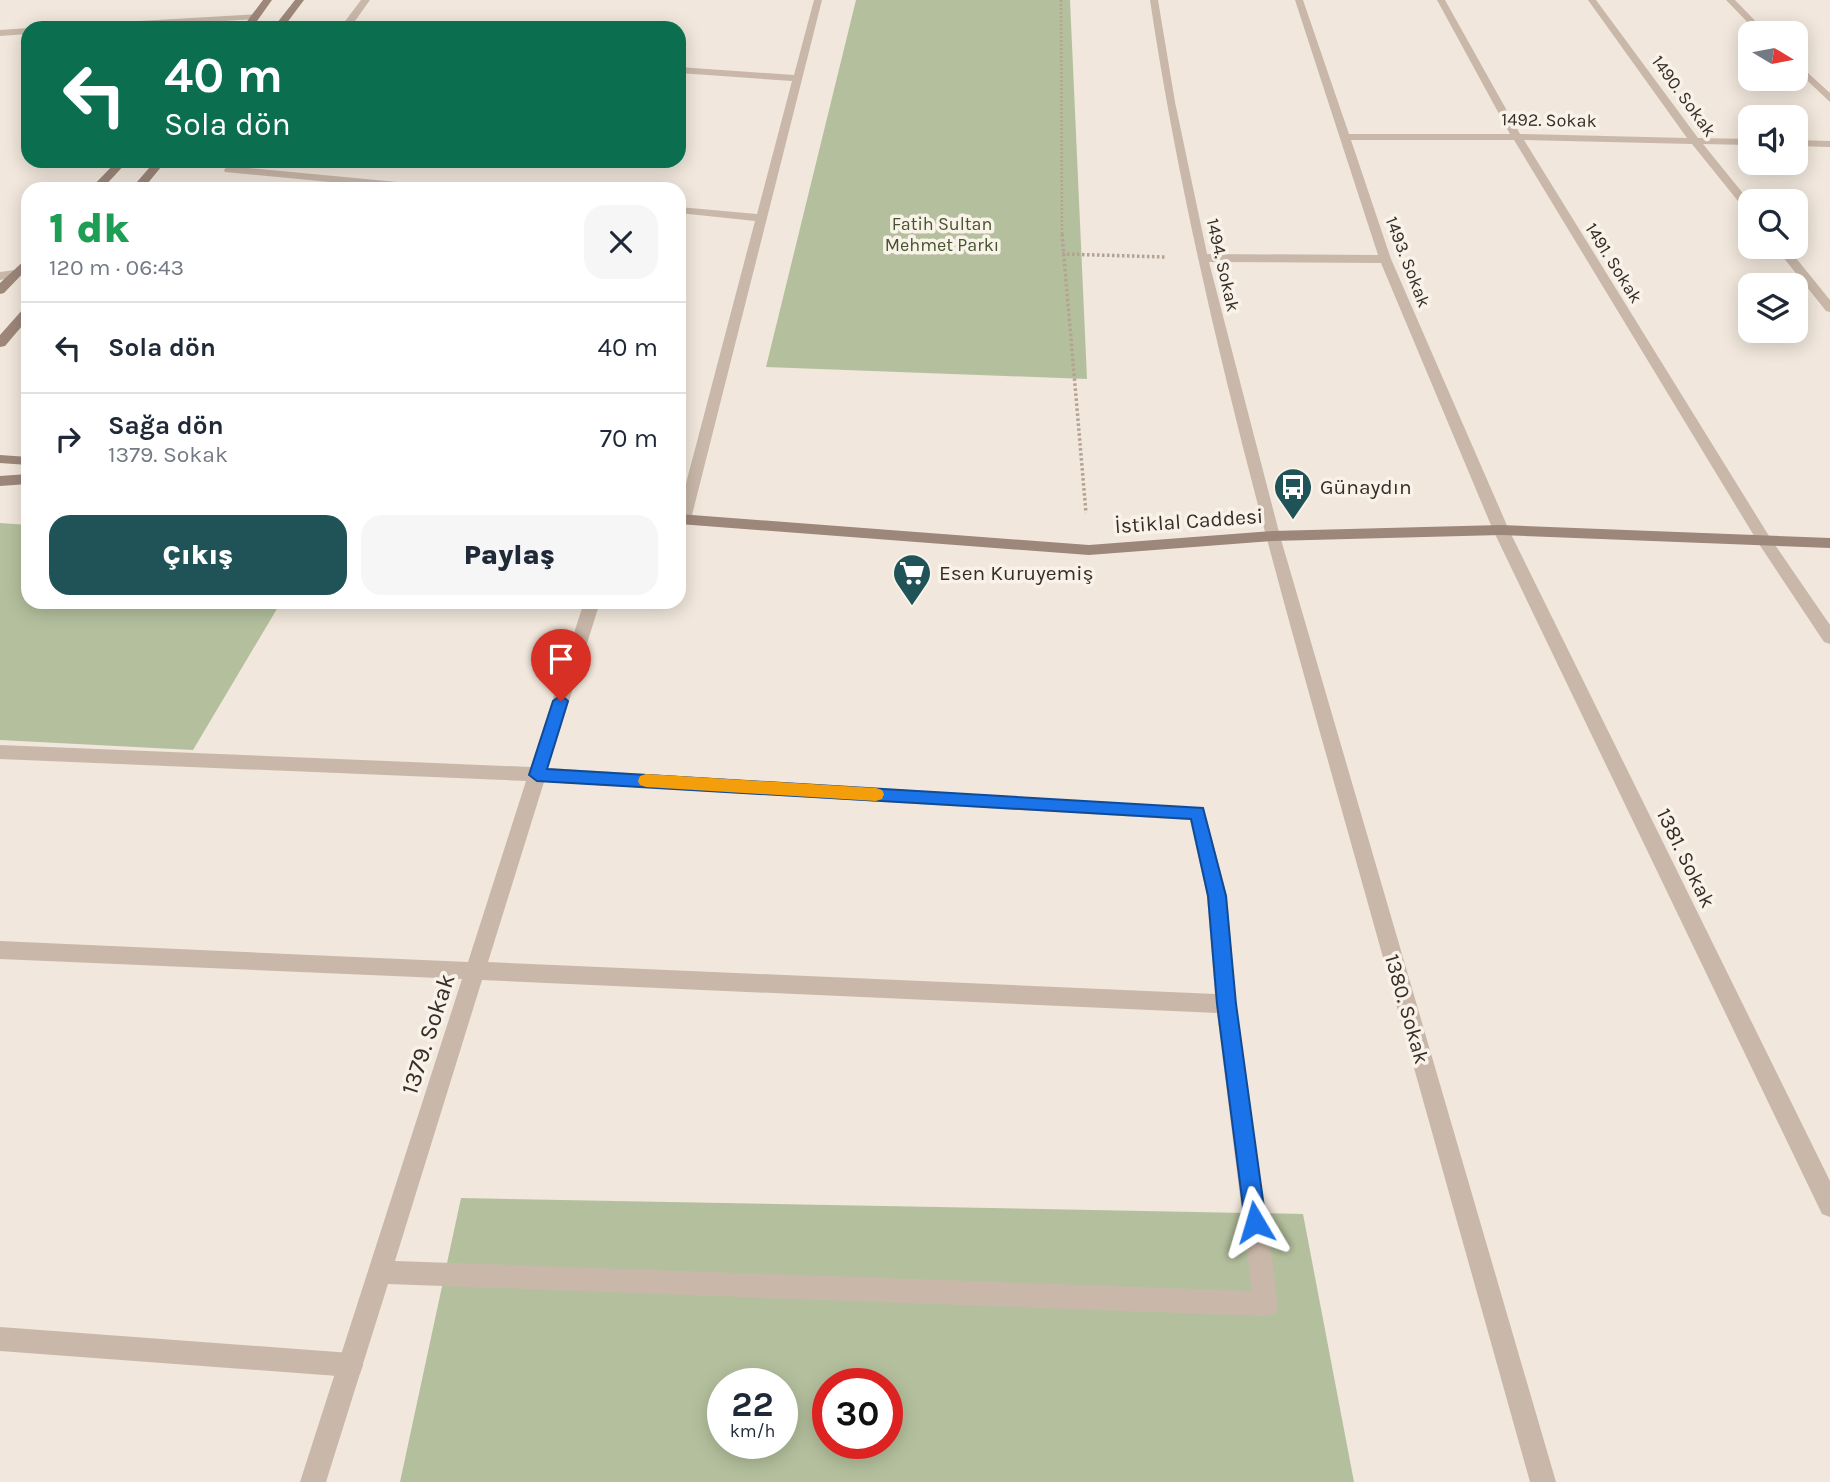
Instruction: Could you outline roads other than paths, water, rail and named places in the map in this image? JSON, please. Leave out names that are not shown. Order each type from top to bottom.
[{"type":"street","points":[[252,21],[268,0]]},
{"type":"street","points":[[284,21],[300,0]]},
{"type":"street","points":[[350,21],[366,0]]},
{"type":"street","points":[[686,504],[818,0]]},
{"type":"street","name":"1494. Sokak","points":[[1154,0],[1170,102],[1202,258],[1272,536]]},
{"type":"street","name":"1493. Sokak","points":[[1299,0],[1347,137],[1385,259],[1502,530]]},
{"type":"street","name":"1491. Sokak","points":[[1441,0],[1517,136],[1764,540],[1830,638]]},
{"type":"street","name":"1490. Sokak","points":[[1592,0],[1695,141],[1738,194]]},
{"type":"street","points":[[1730,0],[1751,21]]},
{"type":"street","points":[[178,21],[256,16]]},
{"type":"street","points":[[0,33],[21,32]]},
{"type":"street","points":[[686,70],[797,78]]},
{"type":"street","points":[[1808,77],[1830,99]]},
{"type":"street","name":"1492. Sokak","points":[[1347,137],[1517,136],[1738,142]]},
{"type":"street","points":[[1808,144],[1830,144]]},
{"type":"street","points":[[103,182],[116,168]]},
{"type":"street","points":[[142,182],[156,168]]},
{"type":"street","points":[[231,168],[229,170],[362,182]]},
{"type":"street","points":[[686,212],[760,218]]},
{"type":"street","points":[[1202,258],[1385,259]]},
{"type":"street","points":[[1790,259],[1830,308]]},
{"type":"street","points":[[0,290],[21,268]]},
{"type":"street","points":[[0,276],[15,274]]},
{"type":"street","points":[[0,343],[21,319]]},
{"type":"street","points":[[0,460],[21,461]]},
{"type":"street","points":[[0,481],[21,480]]},
{"type":"street","name":"İstiklal Caddesi","points":[[686,519],[1089,550],[1272,536],[1502,530],[1830,543]]},
{"type":"street","name":"1381. Sokak","points":[[1502,530],[1830,1206]]},
{"type":"street","name":"1380. Sokak","points":[[1272,536],[1543,1482]]},
{"type":"street","name":"1379. Sokak","points":[[313,1482],[590,609]]},
{"type":"street","points":[[0,752],[537,775],[1198,813],[1217,896],[1226,1004],[1266,1304],[380,1272]]},
{"type":"street","points":[[0,950],[1226,1004]]},
{"type":"street","points":[[0,1339],[351,1365]]},
{"type":"place","name":"Günaydın","points":[[1293,521]]},
{"type":"place","name":"Esen Kuruyemiş","points":[[912,607]]},
{"type":"park label","name":"Fatih Sultan Mehmet Parkı","points":[[942,234]]}]
